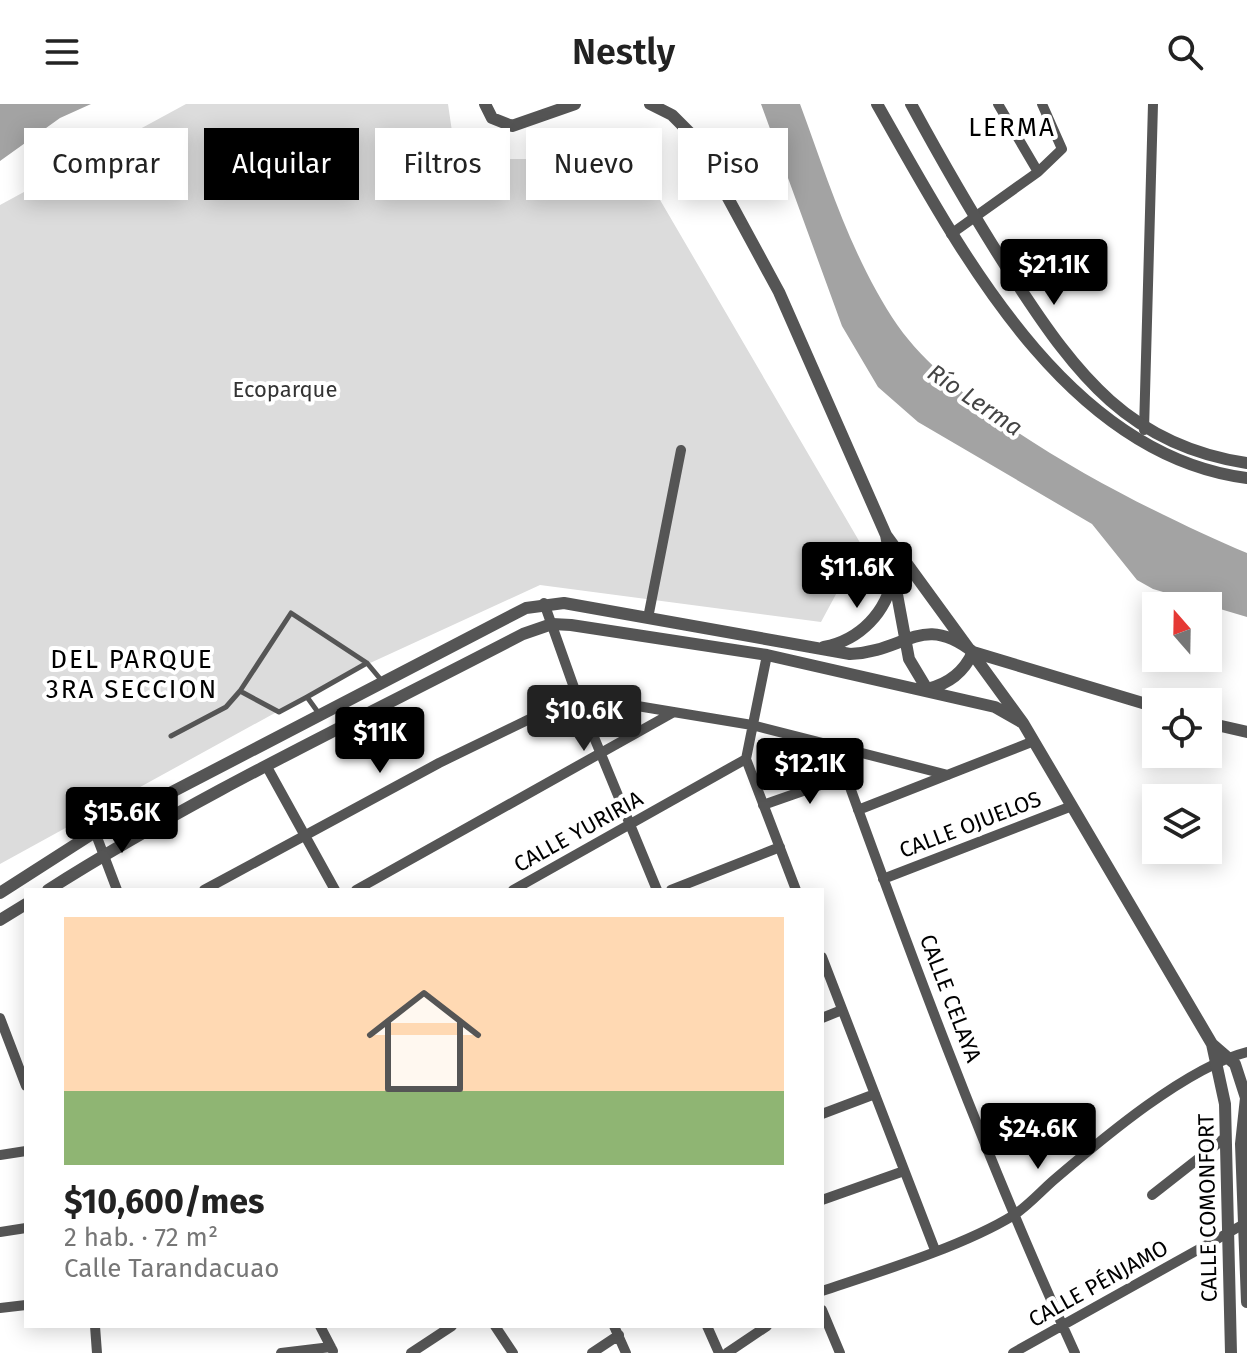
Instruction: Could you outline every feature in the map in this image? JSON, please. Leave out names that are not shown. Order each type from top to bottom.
[{"type":"street","points":[[485,104],[492,118],[512,126],[558,107],[575,104]]},
{"type":"street","points":[[650,104],[672,115],[696,139],[761,254],[886,535],[905,641],[912,667],[927,689]]},
{"type":"street","points":[[877,104],[951,234],[1047,364],[1074,394],[1105,419],[1171,457],[1247,478]]},
{"type":"street","points":[[911,104],[974,218],[1059,349],[1110,402],[1172,441],[1207,454],[1247,463]]},
{"type":"street","points":[[998,104],[1038,172]]},
{"type":"street","points":[[951,234],[1038,172],[1062,149],[1042,104]]},
{"type":"street","points":[[1143,441],[1153,104]]},
{"type":"street","points":[[648,618],[681,450]]},
{"type":"street","points":[[886,535],[1023,723],[1212,1044],[1230,1057]]},
{"type":"street","points":[[819,648],[847,640],[871,622],[887,598],[894,569]]},
{"type":"street","points":[[544,603],[577,696],[656,888]]},
{"type":"street","points":[[0,893],[95,832],[526,608],[544,603],[859,654],[916,635],[941,633],[954,636],[973,652],[1142,703]]},
{"type":"street","points":[[51,888],[103,854],[267,767],[523,634],[552,624],[767,655],[927,689],[995,707],[1023,723]]},
{"type":"street","points":[[927,689],[959,674],[973,652]]},
{"type":"street","points":[[767,655],[746,759],[795,888]]},
{"type":"street","points":[[208,888],[304,834],[577,696],[752,725],[834,743],[948,775]]},
{"type":"street","points":[[360,888],[674,712]]},
{"type":"street","points":[[1222,726],[1247,732]]},
{"type":"street","points":[[858,810],[1034,741]]},
{"type":"street","name":"CALLE CELAYA","points":[[834,743],[883,879],[1015,1214],[1075,1353]]},
{"type":"street","name":"CALLE YURIRIA","points":[[517,888],[746,759]]},
{"type":"street","points":[[267,767],[334,888]]},
{"type":"street","points":[[763,805],[846,776]]},
{"type":"street","name":"CALLE OJUELOS","points":[[883,879],[1072,806]]},
{"type":"street","points":[[95,832],[116,888]]},
{"type":"street","points":[[676,888],[780,847]]},
{"type":"street","points":[[0,920],[24,905]]},
{"type":"street","points":[[824,962],[935,1250]]},
{"type":"street","points":[[824,1017],[842,1010]]},
{"type":"street","points":[[0,1018],[24,1081]]},
{"type":"street","name":"CALLE COMONFORT","points":[[1212,1044],[1223,1083],[1231,1353]]},
{"type":"street","points":[[824,1290],[935,1250],[1015,1214],[1093,1148],[1216,1063],[1247,1052]]},
{"type":"street","name":"CALLE COMONFORT","points":[[1230,1057],[1241,1077],[1246,1097],[1241,1144],[1247,1302]]},
{"type":"street","points":[[824,1113],[875,1094]]},
{"type":"street","points":[[1152,1195],[1226,1137]]},
{"type":"street","points":[[0,1155],[24,1151]]},
{"type":"street","points":[[824,1199],[904,1171]]},
{"type":"street","name":"CALLE PÉNJAMO","points":[[1013,1353],[1244,1224]]},
{"type":"street","points":[[0,1232],[24,1228]]},
{"type":"street","points":[[0,1308],[24,1305]]},
{"type":"street","points":[[824,1315],[840,1353]]},
{"type":"street","points":[[95,1328],[97,1353]]},
{"type":"street","points":[[281,1353],[332,1350],[321,1328]]},
{"type":"street","points":[[411,1353],[424,1350],[450,1328]]},
{"type":"street","points":[[496,1328],[513,1353]]},
{"type":"street","points":[[708,1328],[719,1353]]},
{"type":"street","points":[[727,1353],[764,1328]]},
{"type":"street","points":[[592,1353],[616,1330],[626,1353]]},
{"type":"lane","points":[[171,736],[226,707],[240,691],[291,613],[367,663],[382,682]]},
{"type":"lane","points":[[240,691],[279,712],[367,663]]},
{"type":"lane","points":[[307,697],[320,715]]},
{"type":"green space","name":"Ecoparque","points":[[186,104],[448,104],[451,128],[375,128],[375,200],[510,200],[510,159],[526,159],[526,200],[660,200],[862,546],[821,622],[540,585],[344,675],[0,864],[0,205],[24,192],[24,200],[188,200],[188,128],[142,128]]},
{"type":"shaded area","points":[[0,104],[91,104],[46,128],[24,128],[24,144],[0,161]]},
{"type":"shaded area","points":[[761,104],[800,104],[842,218],[867,274],[898,326],[928,361],[966,395],[1058,458],[1158,512],[1247,553],[1247,617],[1222,610],[1222,592],[1163,592],[1137,580],[1092,524],[918,422],[878,387],[842,326],[788,178],[788,128],[770,128]]},
{"type":"district","name":"LERMA","points":[[1012,127]]},
{"type":"district","name":"DEL PARQUE 3RA SECCION","points":[[132,674]]},
{"type":"water label","name":"Río Lerma","points":[[975,400]]}]
